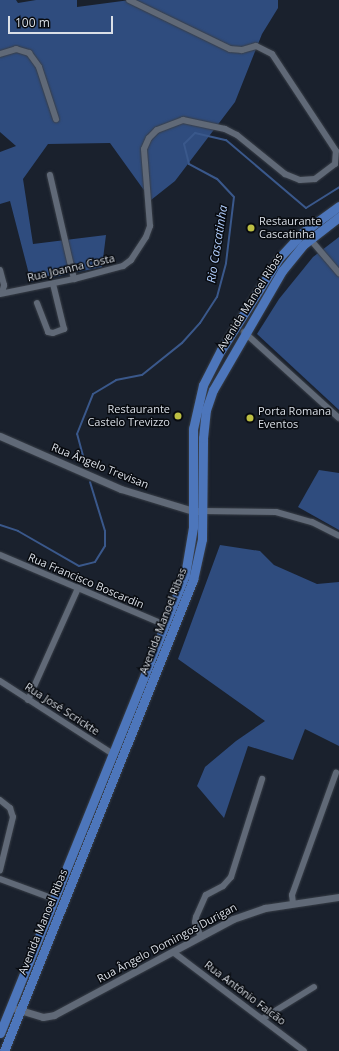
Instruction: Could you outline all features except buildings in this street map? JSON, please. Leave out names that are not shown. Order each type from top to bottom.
[{"type":"main road","name":"Avenida Manoel Ribas","points":[[0,1032],[180,587],[191,551],[193,511],[193,429],[199,397],[214,363],[246,308],[279,258],[302,233],[339,206]]},
{"type":"main road","name":"Avenida Manoel Ribas","points":[[4,1051],[180,615],[199,560],[204,511],[203,438],[206,410],[217,380],[244,332],[282,271],[310,239],[339,217]]},
{"type":"main road","points":[[302,233],[310,239]]},
{"type":"main road","points":[[244,332],[241,327],[246,308]]},
{"type":"main road","points":[[180,587],[175,611],[180,615]]},
{"type":"main road","points":[[164,654],[168,636],[165,625]]},
{"type":"main road","points":[[120,736],[121,746],[125,751]]},
{"type":"main road","points":[[113,754],[117,759],[116,774]]},
{"type":"main road","points":[[69,891],[65,886],[70,860]]},
{"type":"main road","points":[[53,931],[58,909],[54,899]]},
{"type":"street","name":"Rua Joanna Costa","points":[[1,294],[74,279],[123,266],[131,260],[146,237],[150,214],[144,149],[149,138],[157,130],[183,120],[225,129],[237,135],[285,174],[300,180],[315,179],[335,164],[336,151],[272,54],[256,46],[242,50],[230,49],[129,0]]},
{"type":"street","points":[[0,54],[22,49],[35,59],[56,119]]},
{"type":"street","points":[[50,175],[74,279]]},
{"type":"street","points":[[310,239],[339,274]]},
{"type":"street","points":[[0,270],[4,285],[1,294]]},
{"type":"street","points":[[37,303],[48,332],[53,333],[64,329],[53,284]]},
{"type":"street","points":[[244,332],[339,418]]},
{"type":"street","name":"Rua Ângelo Trevisan","points":[[0,436],[88,475],[193,511],[204,511]]},
{"type":"street","points":[[204,511],[276,512],[312,522],[339,536]]},
{"type":"street","name":"Rua Francisco Boscardin","points":[[0,555],[165,625]]},
{"type":"street","points":[[28,700],[78,588]]},
{"type":"street","name":"Rua José Scrickte","points":[[0,681],[113,754]]},
{"type":"street","points":[[293,903],[292,895],[336,772]]},
{"type":"street","points":[[201,936],[195,922],[196,917],[206,895],[223,886],[231,877],[262,779]]},
{"type":"street","points":[[0,800],[10,808],[13,817],[0,870]]},
{"type":"street","points":[[0,879],[54,899]]},
{"type":"street","name":"Rua Ângelo Domingos Durigan","points":[[10,1007],[43,1017],[54,1015],[243,915],[293,903],[339,897]]},
{"type":"street","name":"Rua Antônio Falcão","points":[[173,952],[304,1051]]},
{"type":"street","points":[[262,1019],[314,987]]},
{"type":"shaded area","points":[[0,0],[16,0],[18,3],[36,0],[77,0],[77,7],[130,0],[278,0],[278,8],[262,34],[235,102],[175,181],[151,200],[110,143],[48,144],[23,179],[33,244],[106,235],[102,267],[31,282],[10,201],[0,204],[0,152],[16,146],[0,132]]},
{"type":"shaded area","points":[[339,237],[339,410],[257,334],[279,299],[313,257]]},
{"type":"shaded area","points":[[319,470],[339,473],[339,530],[298,507]]},
{"type":"shaded area","points":[[220,545],[260,551],[274,565],[317,584],[339,582],[339,746],[305,729],[293,760],[248,746],[224,818],[197,786],[205,767],[236,741],[265,721],[178,659]]},
{"type":"waterway","name":"Rio Cascatinha","points":[[86,467],[77,434],[93,394],[116,380],[142,375],[182,343],[200,323],[217,297],[226,263],[234,197],[217,179],[189,164],[184,144],[195,133],[226,140],[306,208],[339,187]]},
{"type":"waterway","name":"Rio Cascatinha","points":[[0,525],[18,531],[79,566],[95,562],[105,546],[105,531],[90,482]]},
{"type":"place","name":"Restaurante Cascatinha","points":[[251,228]]},
{"type":"place","name":"Restaurante Castelo Trevizzo","points":[[178,416]]},
{"type":"place","name":"Porta Romana Eventos","points":[[250,418]]}]
